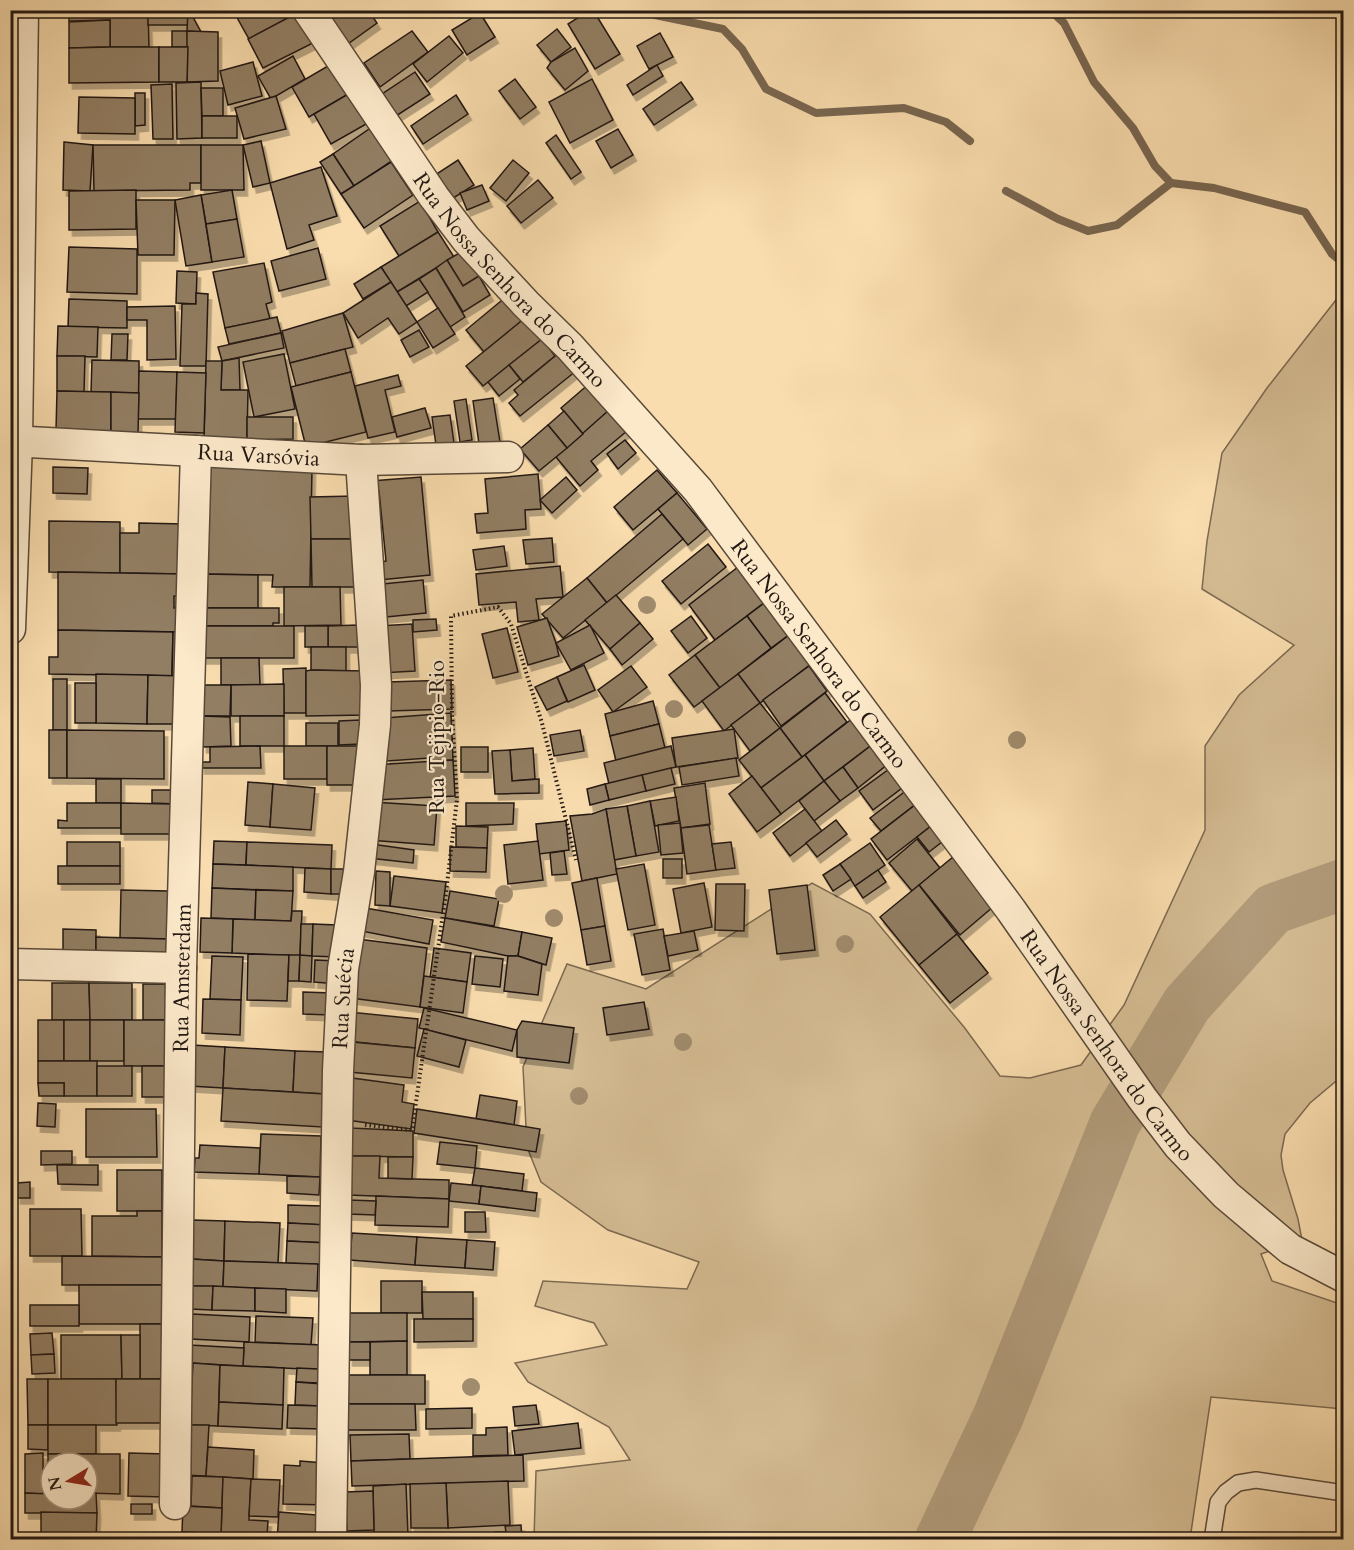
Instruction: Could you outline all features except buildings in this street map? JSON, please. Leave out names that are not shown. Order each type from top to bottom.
[{"type":"street","points":[[10,629],[16,126],[23,10]]},
{"type":"street","name":"Rua Nossa Senhora do Carmo","points":[[308,10],[434,196],[466,239],[526,304],[570,347],[698,490],[1011,910],[1142,1098],[1178,1145],[1226,1195],[1290,1249],[1344,1277]]},
{"type":"street","name":"Rua Varsóvia","points":[[14,442],[361,460],[508,457]]},
{"type":"street","name":"Rua Amsterdam","points":[[175,1504],[181,968],[196,451]]},
{"type":"street","name":"Rua Suécia","points":[[331,1539],[343,969],[359,872],[375,725],[376,685],[361,460]]},
{"type":"street","points":[[10,964],[181,968]]},
{"type":"lane","points":[[1212,1539],[1218,1502],[1238,1483],[1256,1480],[1344,1493]]},
{"type":"path","name":"Rua Tejipio-Rio","points":[[338,1123],[412,1130],[457,800],[452,713],[451,616],[498,607],[511,624],[542,723],[576,860]]},
{"type":"shaded area","points":[[1343,291],[1343,1080],[1335,1082],[1310,1103],[1285,1134],[1281,1155],[1283,1170],[1302,1240],[1261,1254],[1272,1281],[1343,1305],[1343,1409],[1211,1397],[1190,1539],[534,1539],[536,1471],[630,1460],[609,1427],[528,1382],[515,1363],[607,1345],[594,1323],[535,1306],[543,1281],[687,1289],[699,1262],[608,1230],[541,1182],[527,1147],[523,1067],[567,964],[646,989],[812,883],[870,914],[964,1027],[1000,1076],[1030,1078],[1081,1065],[1124,1005],[1205,830],[1205,746],[1239,695],[1294,645],[1202,589],[1207,541],[1222,453],[1267,388]]},
{"type":"waterway","points":[[643,10],[655,15],[723,29],[742,49],[766,89],[816,113],[904,108],[946,122],[970,141]]},
{"type":"waterway","points":[[1050,10],[1064,23],[1094,82],[1133,128],[1155,166],[1171,183],[1214,188],[1305,212],[1332,254],[1344,264]]},
{"type":"waterway","points":[[1006,191],[1058,219],[1088,231],[1117,225],[1171,183]]},
{"type":"waterway","points":[[940,1540],[998,1417],[1115,1123],[1187,1004],[1273,909],[1344,884]]}]
